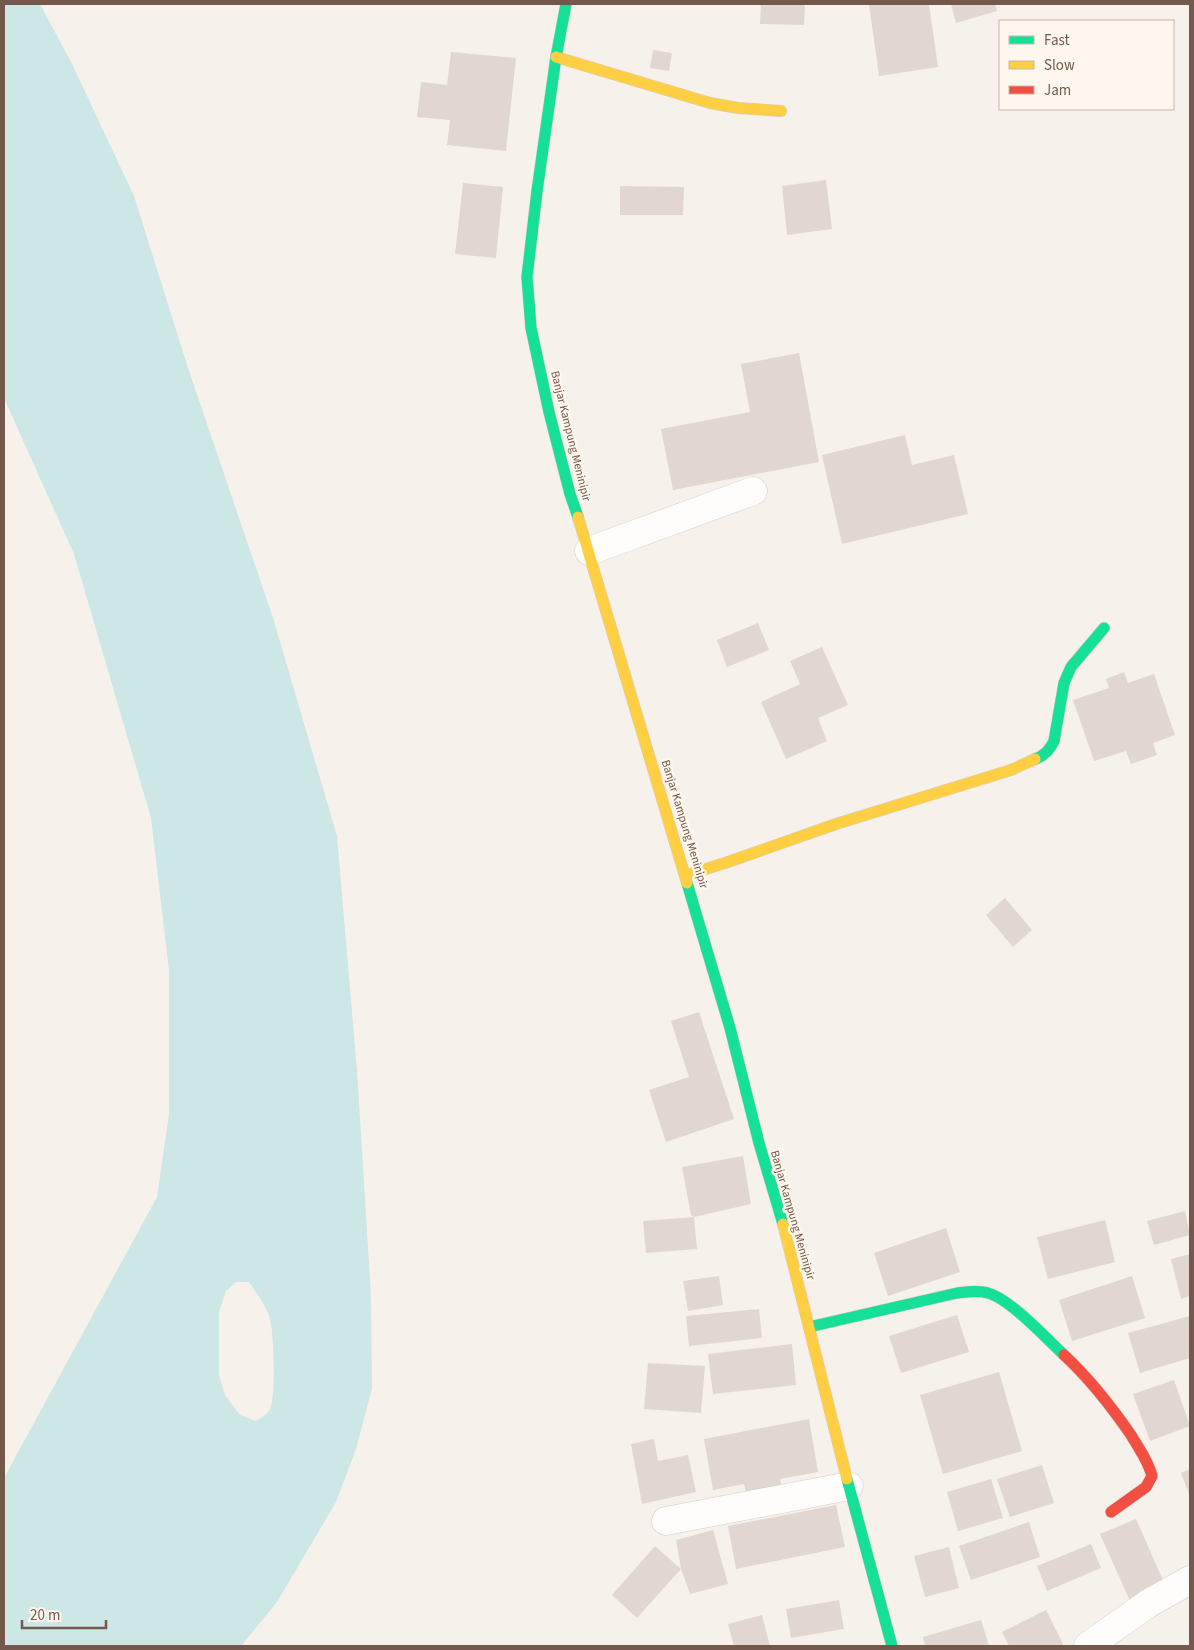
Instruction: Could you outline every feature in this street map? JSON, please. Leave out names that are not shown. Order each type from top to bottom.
[{"type":"street","name":"Banjar Kampung Meninipir","points":[[566,4],[556,57],[527,277],[532,328],[549,412],[570,494],[589,551],[730,1028],[759,1144],[791,1254],[849,1486],[892,1646]]},
{"type":"street","points":[[556,57],[710,103],[738,108],[781,111]]},
{"type":"street","points":[[589,551],[753,491]]},
{"type":"street","points":[[686,875],[744,857],[836,824],[1011,770],[1041,758],[1050,750],[1054,741],[1064,683],[1071,667],[1104,628]]},
{"type":"street","points":[[809,1327],[957,1293],[977,1291],[990,1293],[1007,1303],[1079,1369],[1115,1412],[1149,1463],[1152,1476],[1146,1486],[1111,1512]]},
{"type":"street","points":[[666,1521],[849,1486]]},
{"type":"street","points":[[1088,1646],[1149,1603],[1190,1580]]},
{"type":"water","points":[[4,4],[40,4],[72,64],[134,196],[188,368],[273,618],[337,836],[357,1071],[371,1296],[372,1388],[356,1449],[336,1502],[277,1602],[241,1646],[4,1646],[4,1478],[157,1197],[169,1114],[169,970],[151,818],[74,554],[4,398]],"holes":[[[236,1282],[249,1282],[261,1300],[270,1319],[273,1350],[274,1379],[272,1403],[267,1413],[256,1421],[240,1415],[225,1395],[219,1375],[219,1312],[226,1291]]]},
{"type":"building","points":[[761,4],[805,4],[804,25],[760,24]]},
{"type":"building","points":[[869,4],[929,4],[938,67],[879,76]]},
{"type":"building","points":[[951,4],[995,4],[997,11],[956,23]]},
{"type":"building","points":[[653,50],[672,53],[669,71],[650,68]]},
{"type":"building","points":[[451,52],[516,58],[506,151],[447,145],[450,120],[417,117],[421,82],[447,85]]},
{"type":"building","points":[[826,180],[832,229],[787,235],[782,186]]},
{"type":"building","points":[[463,183],[503,187],[496,258],[455,254]]},
{"type":"building","points":[[620,186],[684,187],[683,215],[620,215]]},
{"type":"building","points":[[799,353],[819,462],[673,490],[661,429],[750,412],[741,364]]},
{"type":"building","points":[[905,435],[912,465],[954,455],[968,514],[842,544],[822,455]]},
{"type":"building","points":[[758,623],[769,650],[727,667],[717,640]]},
{"type":"building","points":[[822,647],[848,705],[818,718],[827,741],[786,759],[761,702],[800,684],[790,661]]},
{"type":"building","points":[[1124,672],[1128,683],[1154,674],[1175,735],[1153,743],[1157,755],[1131,764],[1126,751],[1094,761],[1073,700],[1109,688],[1106,679]]},
{"type":"building","points":[[1005,898],[1032,930],[1013,947],[986,915]]},
{"type":"building","points":[[699,1012],[734,1119],[666,1142],[649,1090],[689,1077],[671,1021]]},
{"type":"building","points":[[743,1156],[751,1204],[694,1217],[691,1215],[682,1167]]},
{"type":"building","points":[[1185,1211],[1190,1235],[1154,1245],[1147,1221]]},
{"type":"building","points":[[694,1217],[697,1249],[646,1253],[643,1221]]},
{"type":"building","points":[[1105,1220],[1115,1262],[1048,1279],[1037,1237]]},
{"type":"building","points":[[946,1228],[960,1272],[888,1296],[874,1253]]},
{"type":"building","points":[[1190,1254],[1190,1296],[1181,1299],[1171,1259]]},
{"type":"building","points":[[719,1276],[723,1305],[688,1311],[683,1281]]},
{"type":"building","points":[[1132,1276],[1145,1318],[1072,1341],[1059,1300]]},
{"type":"building","points":[[759,1309],[762,1338],[689,1346],[686,1316]]},
{"type":"building","points":[[957,1315],[969,1352],[901,1373],[889,1336]]},
{"type":"building","points":[[1190,1316],[1190,1358],[1140,1373],[1128,1333]]},
{"type":"building","points":[[792,1344],[796,1385],[713,1394],[708,1354]]},
{"type":"building","points":[[648,1363],[705,1366],[701,1413],[644,1409]]},
{"type":"building","points":[[999,1372],[1022,1451],[943,1474],[920,1395]]},
{"type":"building","points":[[1174,1380],[1190,1426],[1150,1441],[1133,1394]]},
{"type":"building","points":[[809,1419],[818,1472],[780,1479],[783,1490],[747,1497],[744,1484],[713,1490],[704,1439]]},
{"type":"building","points":[[654,1439],[658,1461],[688,1455],[696,1492],[642,1504],[631,1444]]},
{"type":"building","points":[[1042,1465],[1054,1503],[1010,1517],[997,1479]]},
{"type":"building","points":[[1190,1469],[1190,1497],[1181,1473]]},
{"type":"building","points":[[991,1479],[1003,1518],[958,1531],[947,1492]]},
{"type":"building","points":[[836,1505],[845,1547],[736,1569],[728,1526]]},
{"type":"building","points":[[1136,1519],[1165,1585],[1130,1601],[1100,1534]]},
{"type":"building","points":[[1029,1522],[1040,1557],[971,1580],[959,1546]]},
{"type":"building","points":[[713,1530],[728,1584],[690,1594],[681,1569],[676,1540]]},
{"type":"building","points":[[1091,1544],[1101,1568],[1047,1591],[1037,1566]]},
{"type":"building","points":[[655,1546],[681,1569],[637,1618],[612,1595]]},
{"type":"building","points":[[949,1547],[959,1588],[925,1597],[914,1556]]},
{"type":"building","points":[[839,1600],[844,1629],[791,1638],[786,1609]]},
{"type":"building","points":[[1046,1610],[1064,1646],[1009,1646],[1002,1632]]},
{"type":"building","points":[[762,1615],[770,1646],[734,1646],[728,1624]]},
{"type":"building","points":[[981,1620],[989,1646],[925,1646],[923,1637]]},
{"type":"traffic: fast","points":[[566,4],[556,57],[527,277],[531,328],[549,412],[570,494],[578,517]]},
{"type":"traffic: fast","points":[[1035,759],[1046,752],[1054,741],[1064,683],[1071,667],[1104,628]]},
{"type":"traffic: fast","points":[[687,883],[730,1028],[759,1143],[783,1224]]},
{"type":"traffic: fast","points":[[809,1327],[957,1293],[980,1292],[988,1293],[1007,1303],[1064,1355]]},
{"type":"traffic: fast","points":[[847,1479],[892,1646]]},
{"type":"traffic: slow","points":[[556,57],[710,103],[738,108],[781,111]]},
{"type":"traffic: slow","points":[[578,517],[687,883]]},
{"type":"traffic: slow","points":[[686,875],[836,824],[1011,770],[1035,759]]},
{"type":"traffic: slow","points":[[783,1224],[847,1479]]},
{"type":"traffic: jam","points":[[1064,1355],[1091,1383],[1116,1414],[1146,1460],[1152,1476],[1146,1487],[1111,1512]]}]
